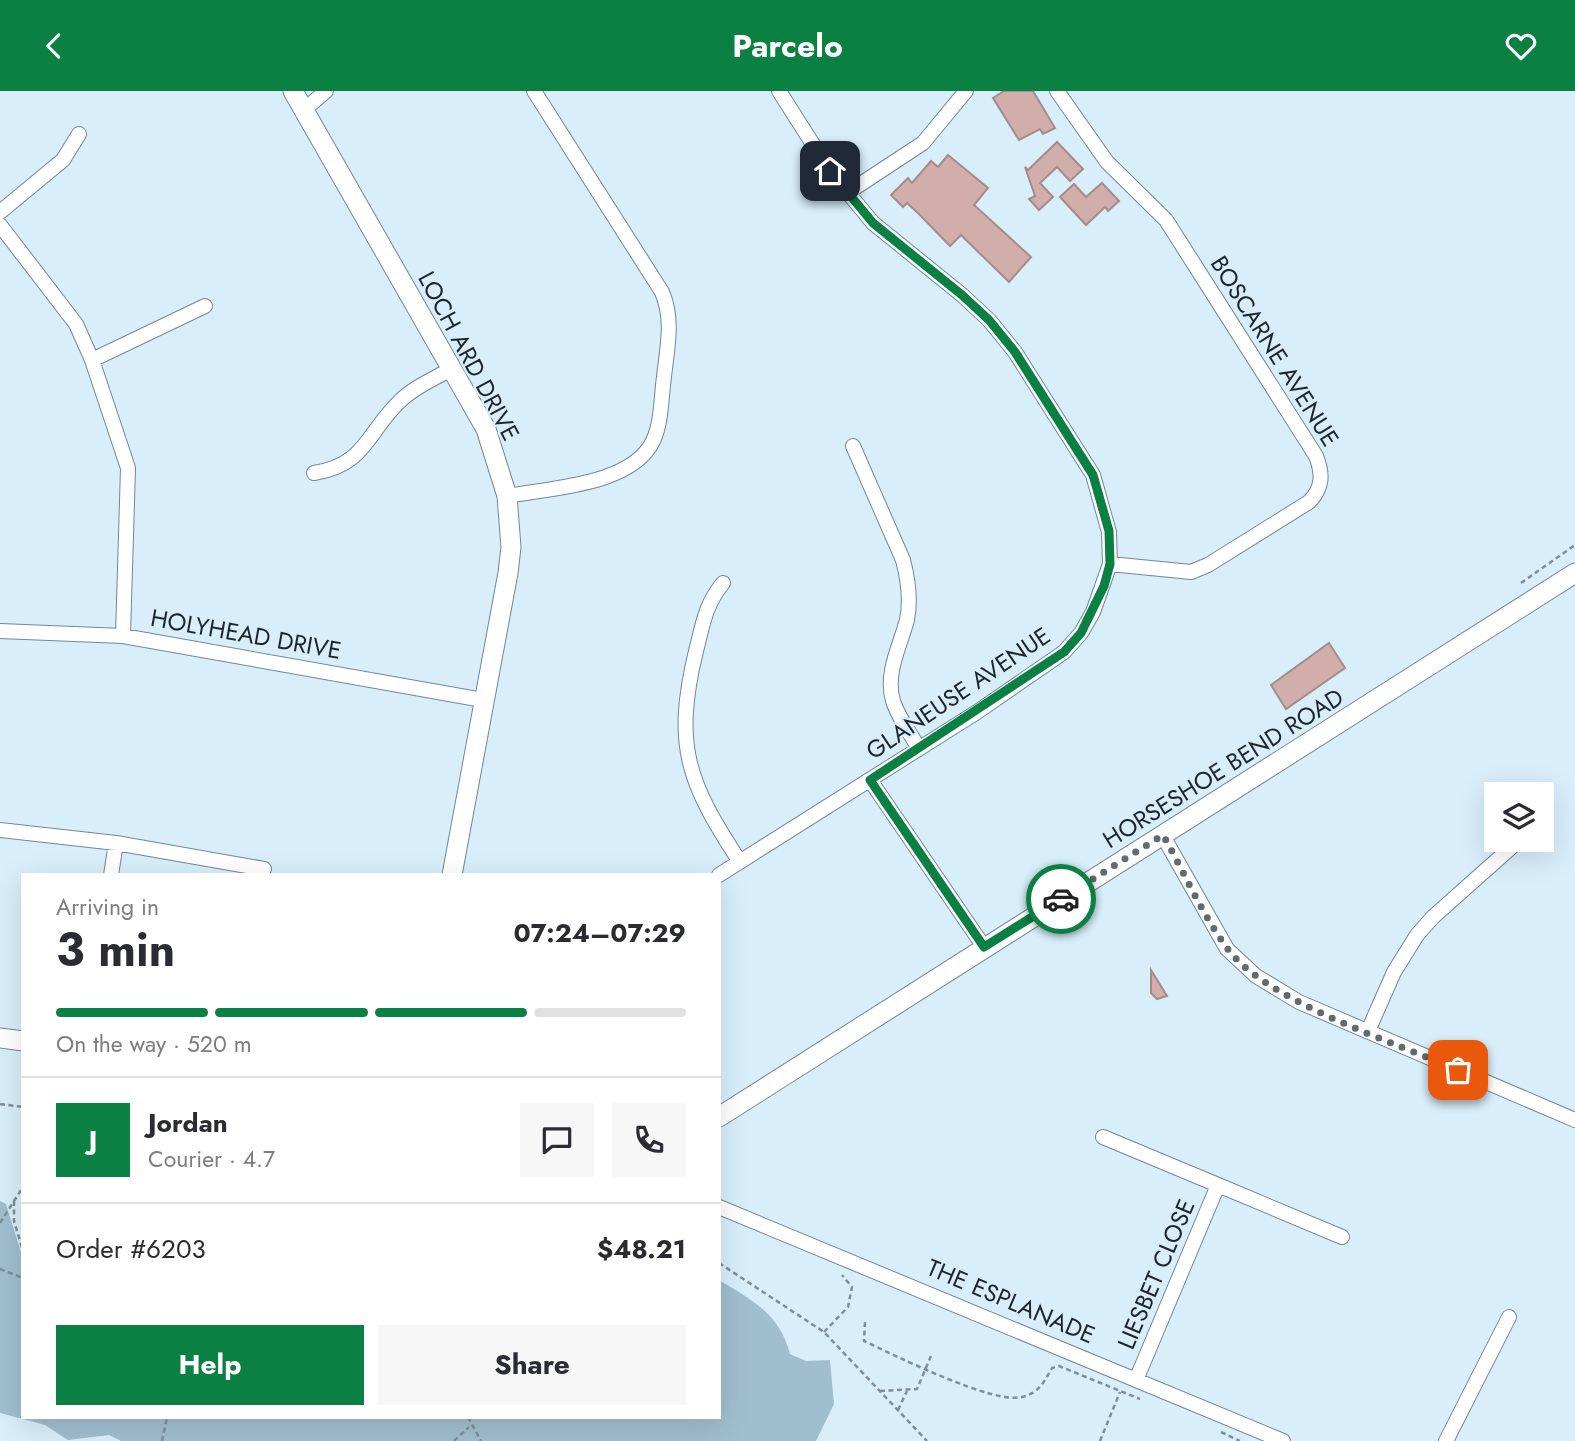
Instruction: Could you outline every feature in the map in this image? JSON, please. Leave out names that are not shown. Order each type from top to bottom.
[{"type":"street","name":"LOCH ARD DRIVE","points":[[293,91],[486,429],[508,496],[511,547],[452,873]]},
{"type":"street","points":[[304,110],[326,91]]},
{"type":"street","points":[[508,496],[621,473],[638,461],[656,434],[669,332],[668,311],[662,292],[534,91]]},
{"type":"street","name":"GLANEUSE AVENUE","points":[[721,874],[919,749],[1064,652],[1081,633],[1093,612],[1110,564],[1109,531],[1093,475],[1015,352],[989,320],[873,223],[847,193],[779,91]]},
{"type":"street","points":[[847,193],[923,143],[966,91]]},
{"type":"street","name":"BOSCARNE AVENUE","points":[[1057,91],[1107,162],[1166,220],[1317,456],[1322,469],[1317,494],[1309,502],[1208,565],[1175,573],[1110,564]]},
{"type":"street","points":[[0,212],[64,160],[79,134]]},
{"type":"street","points":[[0,225],[75,324],[92,360],[128,468],[123,636]]},
{"type":"street","points":[[92,360],[205,306]]},
{"type":"street","points":[[314,473],[331,471],[346,464],[370,441],[397,403],[452,369]]},
{"type":"street","points":[[853,446],[903,560],[908,579],[907,618],[893,664],[891,681],[893,701],[919,749]]},
{"type":"street","name":"HORSESHOE BEND ROAD","points":[[721,1116],[1575,573]]},
{"type":"street","points":[[723,583],[709,600],[688,684],[685,723],[687,757],[697,791],[740,862]]},
{"type":"street","name":"HOLYHEAD DRIVE","points":[[0,631],[123,636],[270,660],[483,700]]},
{"type":"street","points":[[870,780],[984,947]]},
{"type":"street","points":[[0,830],[116,843],[264,869]]},
{"type":"street","points":[[1163,835],[1227,949],[1281,993],[1575,1120]]},
{"type":"street","points":[[111,873],[116,843]]},
{"type":"street","points":[[1367,1031],[1394,972],[1417,935],[1440,909],[1505,852]]},
{"type":"street","points":[[0,1038],[21,1041]]},
{"type":"street","name":"LIESBET CLOSE","points":[[1103,1136],[1342,1237]]},
{"type":"street","name":"LIESBET CLOSE","points":[[1136,1380],[1218,1185]]},
{"type":"street","name":"THE ESPLANADE","points":[[721,1208],[1283,1441]]},
{"type":"street","points":[[1446,1441],[1509,1317]]},
{"type":"path","points":[[1521,583],[1575,545]]},
{"type":"path","points":[[0,1104],[21,1107]]},
{"type":"path","points":[[0,1223],[21,1190]]},
{"type":"path","points":[[14,1201],[14,1221],[21,1244]]},
{"type":"path","points":[[721,1264],[824,1332],[927,1441]]},
{"type":"path","points":[[0,1269],[21,1277]]},
{"type":"path","points":[[824,1332],[848,1307],[852,1287],[847,1277],[835,1271]]},
{"type":"path","points":[[865,1322],[864,1341],[926,1371],[983,1389],[997,1398],[1021,1398],[1041,1389],[1052,1368],[1059,1366],[1120,1392],[1100,1441]]},
{"type":"path","points":[[880,1391],[917,1389],[931,1356]]},
{"type":"path","points":[[898,1410],[908,1391]]},
{"type":"path","points":[[162,1441],[167,1419]]},
{"type":"path","points":[[468,1419],[470,1426],[481,1441]]},
{"type":"path","points":[[454,1441],[470,1426]]},
{"type":"shaded area","points":[[0,1201],[6,1204],[21,1253],[21,1419],[0,1413]]},
{"type":"shaded area","points":[[721,1281],[772,1318],[790,1354],[806,1361],[830,1360],[834,1404],[816,1441],[121,1441],[109,1435],[68,1440],[45,1425],[22,1419],[721,1419]]},
{"type":"building","points":[[1004,91],[1033,91],[1055,128],[1043,134],[1040,129],[1019,140],[993,98]]},
{"type":"building","points":[[1057,142],[1083,169],[1070,181],[1057,167],[1040,183],[1053,197],[1039,210],[1029,199],[1035,196],[1025,167],[1028,170]]},
{"type":"building","points":[[948,155],[988,188],[974,205],[1031,257],[1009,282],[961,235],[950,246],[907,203],[903,207],[891,195],[908,178],[912,183],[931,161],[938,167]]},
{"type":"building","points":[[1102,183],[1119,201],[1108,211],[1105,207],[1086,225],[1060,197],[1074,184],[1086,197]]},
{"type":"building","points":[[1329,643],[1345,668],[1286,709],[1271,685]]},
{"type":"building","points":[[1151,970],[1167,996],[1157,999],[1151,993]]},
{"type":"way so far","points":[[1061,899],[1163,835],[1227,949],[1256,976],[1299,1002],[1458,1070]]},
{"type":"route","points":[[830,171],[873,223],[962,295],[989,320],[1015,352],[1093,475],[1105,512],[1109,531],[1110,564],[1104,586],[1081,633],[1064,652],[1044,668],[870,780],[984,947],[1061,899]]}]
